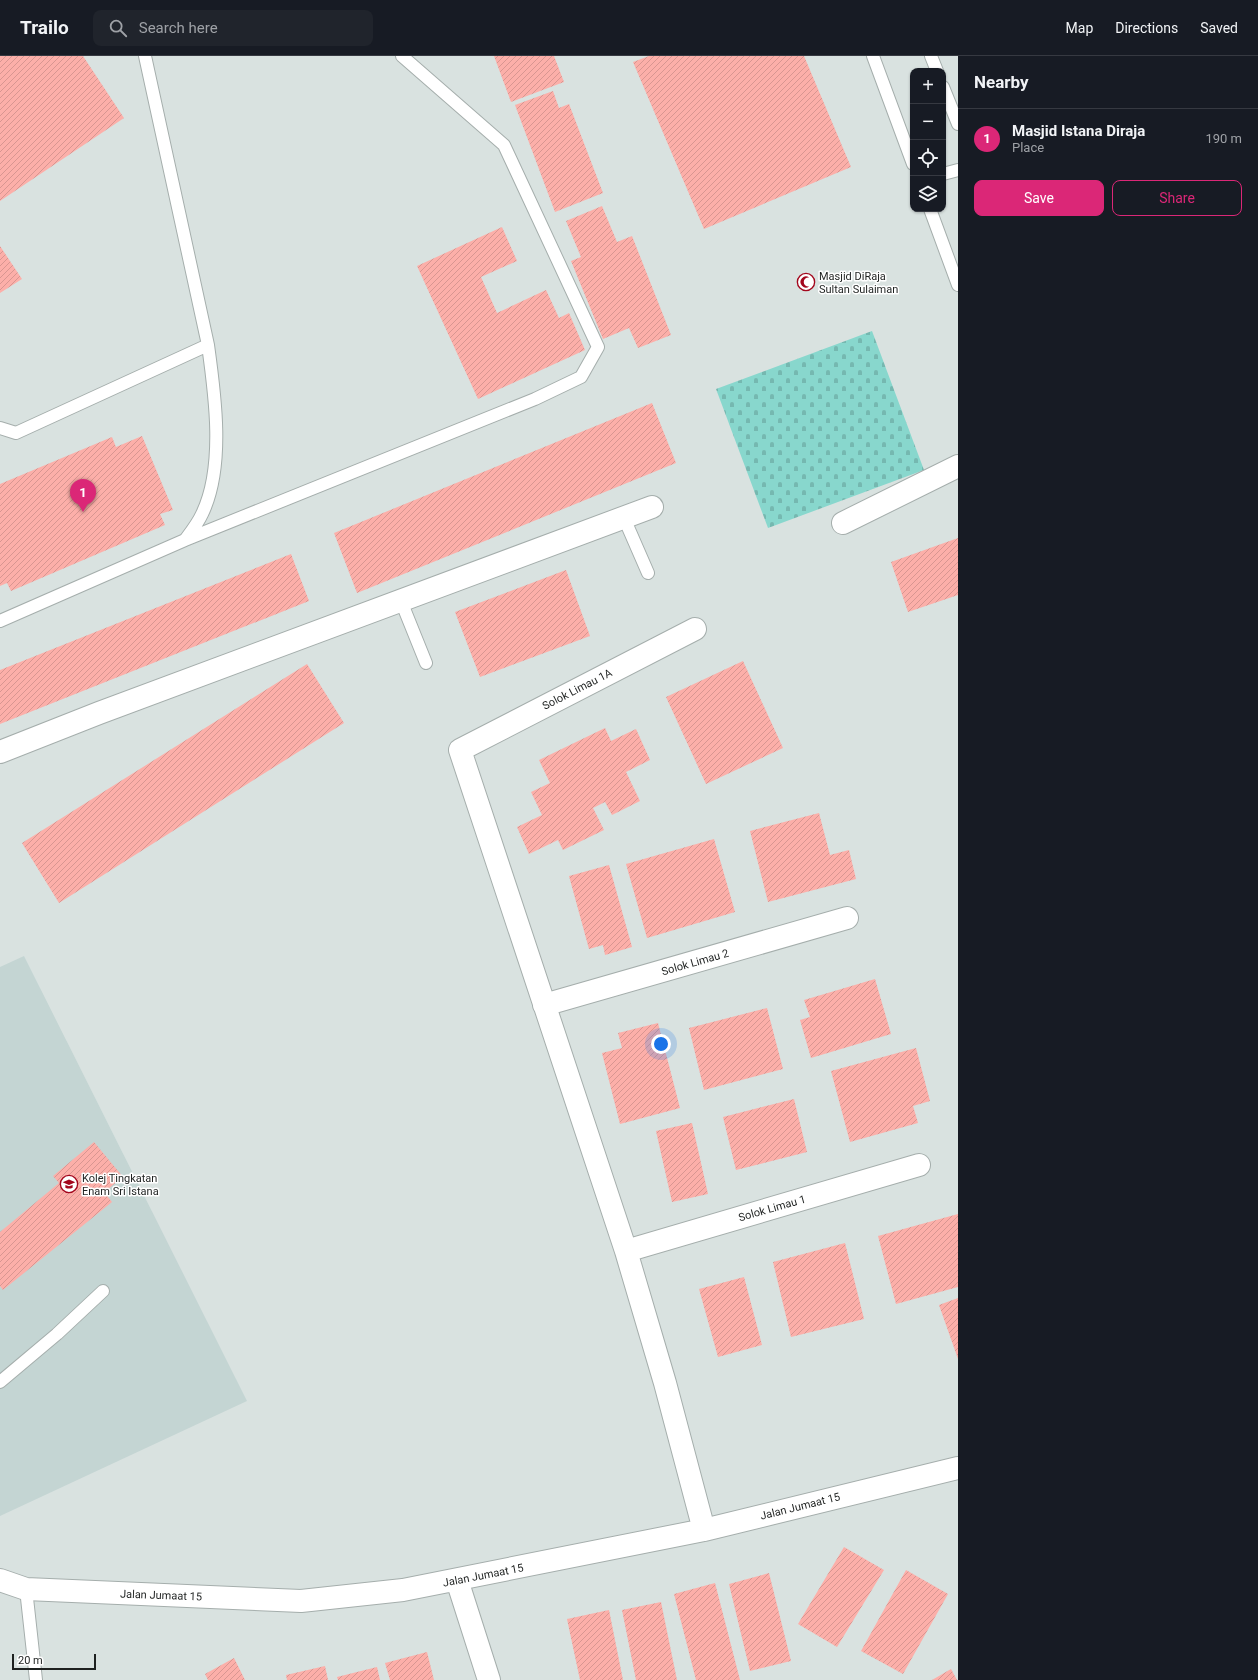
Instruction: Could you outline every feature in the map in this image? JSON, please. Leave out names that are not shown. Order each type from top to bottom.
[{"type":"street","points":[[843,523],[958,466]]},
{"type":"street","points":[[0,752],[99,713],[652,507]]},
{"type":"street","name":"Solok Limau 1A","points":[[544,1005],[460,750],[695,629]]},
{"type":"street","name":"Solok Limau 2","points":[[544,1005],[847,918]]},
{"type":"street","points":[[544,1005],[626,1251],[665,1383],[704,1530]]},
{"type":"street","name":"Solok Limau 1","points":[[626,1251],[919,1165]]},
{"type":"street","name":"Jalan Jumaat 15","points":[[0,1580],[26,1589],[301,1601],[403,1590],[704,1530],[958,1468]]},
{"type":"street","points":[[457,1580],[489,1680]]},
{"type":"lane","points":[[145,56],[208,345],[215,393],[217,439],[211,488],[202,515],[185,540]]},
{"type":"lane","points":[[0,621],[185,540],[535,400],[581,377],[598,347],[504,145],[402,56]]},
{"type":"lane","points":[[873,56],[910,156]]},
{"type":"lane","points":[[931,56],[936,68]]},
{"type":"lane","points":[[946,94],[958,124]]},
{"type":"lane","points":[[946,173],[958,170]]},
{"type":"lane","points":[[931,212],[955,269],[958,285]]},
{"type":"lane","points":[[1,430],[16,432],[208,345]]},
{"type":"lane","points":[[624,518],[648,574]]},
{"type":"lane","points":[[401,600],[426,663]]},
{"type":"lane","points":[[0,1382],[57,1334],[103,1291]]},
{"type":"lane","points":[[26,1589],[36,1680]]},
{"type":"shaded area","name":"Kolej Tingkatan Enam Sri Istana","points":[[24,956],[247,1401],[0,1516],[0,967]]},
{"type":"green space","points":[[872,331],[924,470],[768,528],[716,389]]},
{"type":"building","points":[[0,56],[83,56],[124,118],[0,201]]},
{"type":"building","points":[[494,56],[554,56],[564,82],[511,102]]},
{"type":"building","points":[[649,56],[804,56],[851,167],[704,229],[633,62]]},
{"type":"building","points":[[553,91],[559,108],[569,104],[603,193],[555,212],[515,105]]},
{"type":"building","points":[[602,206],[617,242],[632,236],[671,335],[638,348],[629,328],[603,339],[571,261],[581,257],[566,221]]},
{"type":"building","points":[[502,227],[517,261],[481,277],[497,313],[546,290],[559,318],[569,313],[585,350],[478,399],[417,266]]},
{"type":"building","points":[[0,246],[22,279],[0,293]]},
{"type":"building","points":[[652,403],[676,463],[357,593],[334,533]]},
{"type":"building","points":[[142,436],[173,510],[160,514],[165,525],[11,591],[7,583],[0,586],[0,484],[112,437],[116,447]]},
{"type":"building","points":[[958,538],[958,595],[908,612],[891,562]]},
{"type":"building","points":[[291,554],[309,601],[0,724],[0,670]]},
{"type":"building","points":[[566,570],[590,636],[480,677],[455,612]]},
{"type":"building","points":[[743,661],[783,748],[706,784],[666,697]]},
{"type":"building","points":[[307,664],[344,723],[59,903],[22,843]]},
{"type":"building","points":[[605,728],[611,741],[636,729],[650,760],[626,772],[640,801],[612,815],[605,802],[593,808],[604,830],[563,850],[558,840],[529,854],[517,827],[542,815],[531,792],[550,783],[539,760]]},
{"type":"building","points":[[819,813],[830,855],[849,850],[856,879],[768,902],[750,831]]},
{"type":"building","points":[[714,839],[735,912],[647,938],[626,864]]},
{"type":"building","points":[[609,865],[632,947],[605,955],[603,945],[589,949],[569,876]]},
{"type":"building","points":[[875,979],[891,1034],[811,1058],[800,1020],[810,1017],[804,1000]]},
{"type":"building","points":[[767,1008],[783,1069],[704,1090],[689,1028]]},
{"type":"building","points":[[658,1023],[680,1108],[620,1124],[602,1053],[622,1048],[618,1033]]},
{"type":"building","points":[[916,1048],[930,1101],[913,1106],[918,1123],[850,1142],[831,1071]]},
{"type":"building","points":[[794,1099],[807,1152],[736,1170],[723,1117]]},
{"type":"building","points":[[692,1123],[708,1194],[672,1202],[656,1131]]},
{"type":"building","points":[[94,1142],[123,1177],[104,1192],[112,1202],[3,1290],[0,1286],[0,1232],[59,1183],[53,1176]]},
{"type":"building","points":[[958,1214],[958,1287],[896,1304],[878,1236]]},
{"type":"building","points":[[845,1243],[864,1319],[791,1337],[773,1262]]},
{"type":"building","points":[[744,1277],[762,1345],[718,1357],[699,1289]]},
{"type":"building","points":[[958,1298],[958,1359],[939,1305]]},
{"type":"building","points":[[844,1547],[884,1570],[837,1647],[798,1624]]},
{"type":"building","points":[[906,1570],[948,1594],[903,1674],[861,1651]]},
{"type":"building","points":[[769,1573],[791,1661],[750,1671],[729,1584]]},
{"type":"building","points":[[715,1583],[740,1680],[696,1680],[674,1594]]},
{"type":"building","points":[[661,1602],[677,1680],[636,1680],[622,1610]]},
{"type":"building","points":[[609,1610],[623,1680],[580,1680],[567,1619]]},
{"type":"building","points":[[427,1652],[434,1680],[390,1680],[385,1663]]},
{"type":"building","points":[[234,1658],[245,1680],[208,1680],[205,1674]]},
{"type":"building","points":[[325,1666],[328,1680],[287,1680],[286,1675]]},
{"type":"building","points":[[377,1667],[380,1680],[338,1680],[337,1677]]},
{"type":"building","points":[[951,1669],[957,1680],[932,1680]]},
{"type":"place","name":"Masjid DiRaja Sultan Sulaiman","points":[[806,282]]},
{"type":"place","name":"Masjid Istana Diraja","points":[[83,512]]},
{"type":"place","name":"Kolej Tingkatan Enam Sri Istana","points":[[69,1184]]}]
